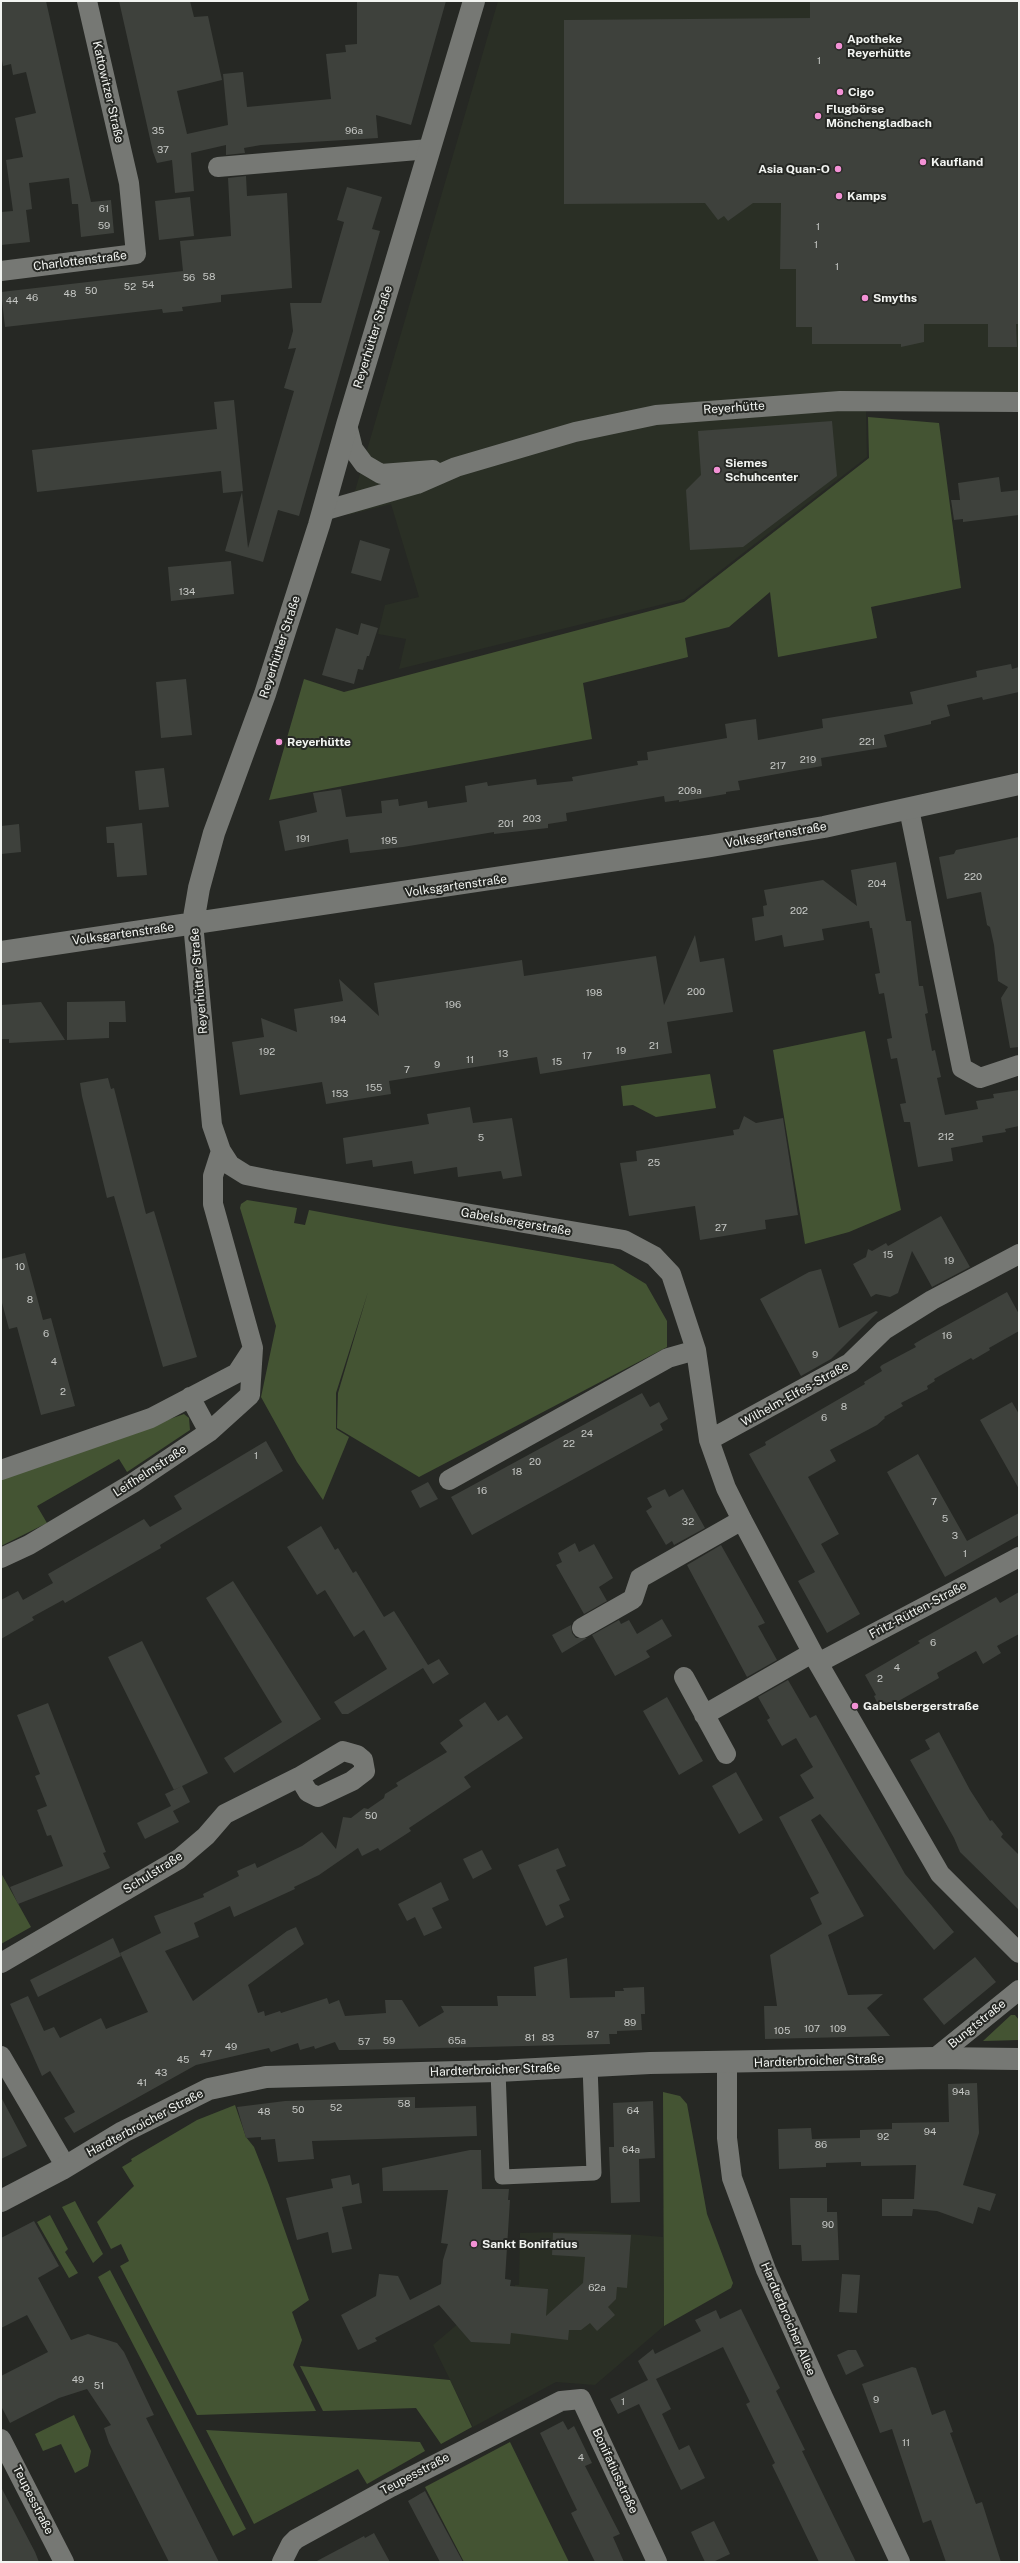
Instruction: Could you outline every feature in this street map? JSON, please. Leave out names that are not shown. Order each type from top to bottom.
[{"type":"street","name":"Kattowitzer Straße","points":[[87,1],[129,183]]},
{"type":"street","name":"Reyerhütter Straße","points":[[271,1180],[246,1175],[230,1165],[221,1150],[212,1125],[193,923],[199,888],[214,833],[265,694],[323,511],[347,425],[474,1]]},
{"type":"street","points":[[218,167],[429,149]]},
{"type":"street","name":"Charlottenstraße","points":[[1,271],[136,254],[129,183]]},
{"type":"street","name":"Reyerhütte","points":[[323,511],[418,484],[456,467],[575,432],[673,413],[840,401],[1019,402]]},
{"type":"street","name":"Reyerhütte","points":[[347,425],[352,449],[364,464],[381,474],[456,467]]},
{"type":"street","name":"Volksgartenstraße","points":[[1,952],[589,866],[824,827],[1019,784]]},
{"type":"street","points":[[909,809],[962,1068],[980,1078],[1019,1065]]},
{"type":"street","name":"Leifhelmstraße","points":[[1,1558],[29,1544],[133,1483],[209,1432],[250,1395],[253,1348],[213,1204],[213,1176],[221,1150]]},
{"type":"street","name":"Gabelsbergerstraße","points":[[271,1180],[624,1240],[654,1256],[671,1274],[696,1350],[709,1440],[726,1488],[742,1520],[815,1658],[940,1874],[1019,1953]]},
{"type":"street","name":"Wilhelm-Elfes-Straße","points":[[709,1440],[850,1364],[884,1330],[932,1300],[1019,1254]]},
{"type":"street","points":[[1,1470],[151,1418],[237,1374],[253,1348]]},
{"type":"street","points":[[449,1480],[668,1358],[696,1350]]},
{"type":"street","points":[[190,1397],[209,1432]]},
{"type":"street","points":[[582,1628],[633,1599],[640,1578],[742,1520]]},
{"type":"street","name":"Fritz-Rütten-Straße","points":[[815,1658],[1019,1557]]},
{"type":"street","points":[[704,1715],[815,1658]]},
{"type":"street","points":[[684,1677],[726,1754]]},
{"type":"street","name":"Schulstraße","points":[[1,1963],[179,1860],[206,1836],[225,1814],[299,1777]]},
{"type":"street","name":"Bungtstraße","points":[[934,2058],[1019,1990]]},
{"type":"street","points":[[1,2056],[66,2166]]},
{"type":"street","name":"Hardterbroicher Straße","points":[[1,2201],[66,2166],[123,2132],[209,2089],[266,2077],[498,2071],[590,2066],[934,2058],[1019,2059]]},
{"type":"street","name":"Hardterbroicher Allee","points":[[727,2063],[727,2138],[732,2178],[766,2270],[820,2393],[900,2562]]},
{"type":"street","points":[[498,2071],[502,2177],[594,2173],[590,2066]]},
{"type":"street","name":"Bonifatiusstraße","points":[[561,2401],[581,2399],[657,2562]]},
{"type":"street","name":"Teupesstraße","points":[[282,2562],[291,2544],[296,2539],[443,2459],[561,2401]]},
{"type":"street","name":"Teupesstraße","points":[[2,2439],[64,2562]]},
{"type":"shaded area","points":[[498,1],[1019,1],[1019,406],[866,409],[867,457],[684,599],[399,669],[406,639],[378,634],[385,605],[419,597],[391,504],[348,515]]},
{"type":"shaded area","points":[[595,2231],[663,2237],[664,2326],[595,2385],[556,2382],[473,2427],[433,2345],[473,2311],[514,2300],[515,2285],[519,2285],[520,2233]]},
{"type":"green space","points":[[868,417],[939,423],[961,588],[871,607],[877,638],[778,657],[770,592],[729,627],[685,638],[688,657],[583,683],[592,739],[269,800],[304,679],[344,692],[684,602],[869,458]]},
{"type":"green space","points":[[865,1031],[901,1210],[849,1232],[805,1244],[773,1050]]},
{"type":"green space","points":[[710,1074],[716,1108],[656,1117],[633,1105],[623,1106],[621,1086]]},
{"type":"green space","points":[[247,1200],[297,1208],[294,1223],[305,1225],[309,1210],[613,1264],[646,1284],[667,1321],[667,1347],[419,1477],[337,1428],[338,1393],[368,1292],[336,1393],[336,1429],[349,1437],[323,1500],[297,1462],[261,1397],[276,1326],[240,1208],[241,1204]]},
{"type":"green space","points":[[184,1414],[189,1418],[190,1430],[127,1472],[119,1459],[37,1506],[47,1523],[1,1546],[1,1479]]},
{"type":"green space","points":[[1,1873],[31,1927],[1,1944]]},
{"type":"green space","points":[[1011,2015],[1015,2015],[1019,2020],[1019,2040],[983,2041]]},
{"type":"green space","points":[[663,2092],[680,2096],[687,2104],[707,2214],[733,2283],[731,2288],[664,2326]]},
{"type":"green space","points":[[235,2105],[246,2137],[254,2147],[269,2185],[309,2300],[292,2312],[302,2340],[293,2365],[316,2411],[197,2415],[120,2266],[129,2261],[121,2244],[111,2249],[97,2222],[134,2186],[122,2167],[132,2161],[131,2159],[197,2120]]},
{"type":"green space","points":[[75,2201],[103,2254],[93,2263],[62,2207]]},
{"type":"green space","points":[[50,2215],[68,2249],[65,2252],[78,2273],[69,2278],[37,2222]]},
{"type":"green space","points":[[110,2270],[246,2529],[233,2536],[98,2277]]},
{"type":"green space","points":[[300,2366],[450,2380],[472,2427],[441,2444],[416,2408],[323,2411]]},
{"type":"green space","points":[[74,2415],[91,2451],[88,2466],[75,2473],[61,2444],[43,2451],[35,2434]]},
{"type":"green space","points":[[206,2430],[420,2442],[425,2451],[367,2484],[358,2469],[254,2524]]},
{"type":"green space","points":[[510,2442],[569,2562],[464,2562],[425,2487]]},
{"type":"building","points":[[1,1],[46,1],[91,202],[111,200],[114,233],[81,237],[78,204],[72,204],[69,178],[29,183],[32,209],[26,210],[30,242],[1,245],[1,212],[13,211],[6,160],[23,157],[15,118],[36,113],[26,72],[13,75],[11,64],[3,66],[1,56]]},
{"type":"building","points":[[119,1],[190,1],[194,17],[208,16],[222,80],[177,91],[187,134],[228,125],[223,74],[243,72],[247,107],[331,99],[326,54],[346,52],[345,45],[357,44],[357,2],[446,1],[411,125],[376,115],[378,138],[261,145],[244,148],[245,153],[226,155],[226,145],[191,153],[194,191],[175,193],[172,160],[157,163],[153,152]]},
{"type":"building","points":[[810,1],[1019,1],[1019,324],[1016,324],[1017,347],[988,347],[988,324],[924,324],[924,342],[901,347],[901,344],[812,344],[812,327],[796,327],[796,269],[780,269],[781,203],[753,203],[728,221],[724,216],[718,220],[705,203],[564,204],[564,20],[810,18]]},
{"type":"building","points":[[246,176],[247,196],[287,193],[292,288],[221,295],[221,302],[182,307],[183,311],[163,313],[162,309],[5,327],[1,292],[183,271],[180,241],[231,236],[228,178]]},
{"type":"building","points":[[347,187],[382,197],[372,229],[380,231],[299,516],[278,510],[263,562],[225,551],[242,492],[248,548],[294,391],[284,388],[296,348],[288,349],[293,331],[290,303],[321,303],[344,222],[337,220]]},
{"type":"building","points":[[190,197],[194,236],[159,240],[155,201]]},
{"type":"building","points":[[234,400],[243,491],[223,493],[221,471],[37,492],[32,450],[217,429],[214,402]]},
{"type":"building","points":[[832,421],[837,476],[743,547],[690,550],[686,490],[701,475],[698,431]]},
{"type":"building","points":[[999,477],[1001,492],[1019,490],[1019,515],[963,522],[963,519],[954,520],[951,500],[960,500],[958,483]]},
{"type":"building","points":[[360,540],[390,549],[381,581],[351,573]]},
{"type":"building","points":[[231,561],[234,594],[171,601],[168,567]]},
{"type":"building","points":[[361,623],[378,628],[363,670],[358,669],[354,684],[322,675],[336,628],[358,635]]},
{"type":"building","points":[[1011,664],[1012,669],[1019,667],[1019,692],[983,700],[982,697],[947,705],[950,716],[931,721],[931,724],[884,735],[887,747],[821,758],[822,766],[738,781],[740,790],[726,792],[726,794],[679,802],[679,800],[665,802],[664,796],[566,813],[567,821],[548,824],[548,828],[494,834],[494,832],[403,847],[350,853],[348,839],[285,851],[279,821],[317,812],[313,793],[341,789],[346,817],[382,813],[381,801],[398,799],[399,806],[427,801],[428,808],[467,802],[465,786],[487,782],[488,786],[536,779],[537,785],[573,781],[572,777],[638,765],[637,761],[648,760],[647,752],[727,738],[725,724],[742,721],[756,719],[758,740],[823,728],[822,719],[913,704],[910,692],[977,677],[976,671]]},
{"type":"building","points":[[186,679],[192,735],[161,738],[156,682]]},
{"type":"building","points":[[164,768],[169,807],[139,810],[135,771]]},
{"type":"building","points":[[142,823],[147,875],[117,877],[114,843],[107,843],[106,827]]},
{"type":"building","points":[[19,824],[21,852],[1,854],[1,826]]},
{"type":"building","points":[[1019,837],[1019,1047],[1010,1048],[1001,998],[1008,987],[998,981],[994,945],[990,927],[987,925],[981,892],[947,899],[939,857],[954,854],[956,850]]},
{"type":"building","points":[[896,862],[906,921],[911,921],[919,986],[923,986],[928,1013],[925,1014],[932,1051],[935,1050],[941,1077],[937,1078],[945,1115],[978,1109],[976,1101],[994,1098],[993,1094],[1019,1090],[1019,1126],[1005,1129],[1006,1132],[982,1136],[983,1142],[951,1148],[953,1161],[918,1167],[910,1122],[904,1122],[900,1104],[906,1103],[897,1058],[891,1059],[887,1039],[892,1038],[884,993],[879,994],[875,974],[880,973],[872,928],[870,928],[869,921],[822,929],[824,940],[784,947],[782,935],[755,941],[752,918],[764,916],[763,906],[767,905],[764,890],[823,880],[857,906],[851,870]]},
{"type":"building","points":[[695,935],[700,962],[724,958],[733,1012],[667,1022],[672,1053],[540,1074],[537,1057],[389,1081],[391,1094],[326,1104],[322,1082],[240,1095],[232,1042],[264,1037],[261,1018],[297,1032],[294,1009],[343,1001],[339,979],[379,1016],[374,983],[522,960],[524,976],[656,956],[664,1005]]},
{"type":"building","points":[[125,1001],[126,1022],[109,1022],[109,1038],[67,1040],[67,1002]]},
{"type":"building","points":[[41,1002],[65,1040],[9,1043],[9,1039],[1,1039],[1,1005]]},
{"type":"building","points":[[108,1078],[111,1089],[114,1088],[146,1214],[154,1211],[197,1357],[163,1367],[114,1196],[107,1198],[82,1096],[80,1083]]},
{"type":"building","points":[[470,1107],[473,1123],[512,1118],[522,1176],[503,1179],[501,1171],[458,1177],[457,1167],[414,1174],[412,1161],[373,1167],[372,1160],[346,1164],[343,1138],[429,1124],[427,1114]]},
{"type":"building","points":[[744,1116],[756,1123],[783,1118],[798,1215],[765,1220],[766,1229],[700,1240],[695,1206],[629,1216],[620,1163],[637,1161],[636,1151],[734,1135],[733,1130],[739,1129]]},
{"type":"building","points":[[941,1216],[970,1267],[932,1287],[912,1251],[898,1293],[890,1297],[876,1294],[871,1297],[853,1264],[866,1257],[868,1249],[872,1251],[886,1243],[888,1246]]},
{"type":"building","points":[[25,1253],[43,1320],[51,1318],[75,1406],[41,1415],[17,1327],[9,1329],[1,1299],[1,1259]]},
{"type":"building","points":[[821,1269],[839,1328],[876,1311],[878,1312],[831,1359],[801,1376],[760,1299],[809,1272]]},
{"type":"building","points":[[1007,1292],[1019,1314],[1019,1331],[989,1348],[990,1350],[973,1360],[971,1358],[934,1379],[935,1381],[927,1386],[928,1389],[901,1403],[903,1406],[884,1417],[885,1418],[877,1425],[830,1450],[836,1461],[808,1477],[839,1534],[821,1544],[860,1614],[827,1633],[798,1581],[815,1572],[749,1454],[766,1445],[765,1442],[865,1384],[864,1382],[882,1371],[880,1367],[882,1365],[916,1347],[914,1344]]},
{"type":"building","points":[[642,1393],[650,1407],[659,1402],[668,1419],[660,1424],[663,1430],[472,1535],[451,1497]]},
{"type":"building","points":[[1012,1402],[1019,1414],[1019,1489],[980,1420]]},
{"type":"building","points":[[266,1441],[283,1471],[160,1545],[161,1548],[65,1603],[63,1600],[32,1617],[34,1620],[1,1639],[1,1600],[18,1591],[23,1600],[53,1583],[48,1574],[144,1519],[150,1527],[182,1509],[174,1496]]},
{"type":"building","points":[[918,1454],[967,1541],[1019,1513],[1019,1535],[945,1577],[887,1472]]},
{"type":"building","points":[[428,1482],[438,1499],[420,1508],[411,1491]]},
{"type":"building","points":[[665,1489],[669,1497],[683,1489],[705,1528],[674,1545],[672,1541],[666,1545],[646,1511],[652,1507],[647,1498]]},
{"type":"building","points":[[321,1526],[335,1550],[338,1548],[353,1573],[356,1571],[384,1617],[394,1611],[428,1665],[439,1659],[449,1674],[433,1684],[423,1668],[348,1714],[342,1714],[334,1702],[387,1669],[364,1630],[354,1637],[325,1590],[317,1595],[287,1547]]},
{"type":"building","points":[[575,1543],[579,1552],[594,1544],[613,1578],[599,1587],[607,1601],[584,1614],[556,1565],[562,1562],[558,1553]]},
{"type":"building","points":[[721,1545],[765,1623],[758,1626],[777,1660],[747,1677],[687,1565]]},
{"type":"building","points":[[233,1581],[321,1719],[234,1773],[224,1758],[282,1722],[206,1598]]},
{"type":"building","points":[[1019,1592],[1019,1634],[997,1646],[1001,1653],[983,1664],[976,1651],[937,1673],[939,1678],[881,1711],[874,1696],[876,1695],[865,1675],[920,1643],[918,1641],[996,1597],[1000,1603]]},
{"type":"building","points":[[662,1619],[672,1636],[646,1651],[650,1657],[615,1676],[592,1635],[619,1620],[621,1624],[629,1620],[637,1634]]},
{"type":"building","points":[[571,1625],[572,1633],[576,1638],[587,1638],[562,1653],[552,1635]]},
{"type":"building","points":[[142,1641],[208,1773],[174,1790],[108,1657]]},
{"type":"building","points":[[788,1680],[810,1718],[816,1715],[905,1874],[954,1932],[934,1950],[820,1814],[811,1820],[864,1916],[828,1935],[848,1995],[883,1994],[867,2008],[890,2036],[765,2039],[764,2006],[777,2006],[770,1955],[822,1924],[810,1898],[819,1893],[779,1817],[814,1798],[800,1775],[813,1767],[796,1738],[782,1746],[767,1720],[770,1718],[758,1697]]},
{"type":"building","points":[[667,1697],[703,1761],[679,1775],[643,1711]]},
{"type":"building","points":[[485,1702],[498,1721],[507,1715],[523,1738],[464,1777],[471,1787],[409,1828],[411,1831],[380,1851],[378,1848],[362,1856],[358,1848],[319,1875],[294,1887],[295,1889],[234,1917],[230,1906],[194,1923],[199,1937],[165,1951],[193,2001],[287,1931],[296,1927],[304,1944],[248,1985],[258,2013],[264,2011],[265,2016],[280,2011],[281,2013],[327,1998],[329,2004],[339,2000],[345,2016],[386,2013],[385,2000],[402,2000],[419,2027],[444,2012],[441,2006],[498,2006],[497,1996],[536,1996],[534,1967],[567,1958],[570,1998],[615,1997],[615,1991],[624,1991],[623,1988],[644,1987],[645,2014],[641,2014],[642,2030],[617,2031],[617,2034],[609,2034],[610,2044],[339,2050],[335,2042],[315,2049],[314,2046],[300,2050],[298,2043],[271,2052],[269,2048],[196,2065],[74,2133],[64,2118],[75,2112],[50,2071],[42,2076],[10,2004],[28,1996],[44,2031],[54,2027],[60,2038],[101,2018],[106,2029],[148,2012],[120,1953],[161,1933],[154,1916],[204,1897],[203,1894],[239,1876],[237,1871],[255,1863],[257,1868],[302,1846],[322,1832],[336,1849],[343,1817],[351,1818],[364,1808],[368,1809],[384,1798],[385,1794],[398,1786],[396,1783],[447,1752],[440,1743],[463,1726],[459,1720]]},
{"type":"building","points":[[48,1703],[106,1852],[103,1853],[110,1868],[18,1904],[10,1887],[63,1866],[51,1835],[47,1836],[37,1810],[47,1806],[35,1776],[40,1774],[17,1715]]},
{"type":"building","points":[[939,1732],[970,1790],[990,1821],[992,1820],[1003,1834],[1001,1837],[1019,1855],[1019,1910],[960,1852],[954,1838],[910,1760],[930,1749],[925,1740]]},
{"type":"building","points":[[736,1772],[763,1820],[739,1834],[712,1786]]},
{"type":"building","points":[[182,1786],[190,1802],[173,1811],[179,1822],[145,1839],[137,1823],[171,1806],[165,1794]]},
{"type":"building","points":[[558,1848],[566,1866],[556,1870],[570,1900],[559,1905],[564,1917],[546,1926],[518,1865]]},
{"type":"building","points":[[482,1850],[492,1869],[473,1879],[463,1859]]},
{"type":"building","points":[[441,1882],[449,1900],[432,1908],[442,1928],[424,1936],[415,1917],[407,1921],[398,1904]]},
{"type":"building","points":[[113,1938],[121,1956],[38,1997],[30,1980]]},
{"type":"building","points":[[975,1957],[996,1982],[944,2025],[923,1999]]},
{"type":"building","points":[[977,2083],[979,2133],[963,2185],[996,2194],[990,2211],[978,2207],[973,2224],[937,2211],[913,2209],[912,2216],[882,2216],[882,2199],[914,2199],[916,2165],[861,2166],[861,2162],[826,2163],[826,2167],[779,2169],[778,2129],[811,2128],[812,2139],[860,2138],[860,2130],[892,2129],[892,2123],[949,2122],[948,2084]]},
{"type":"building","points":[[1,2097],[27,2146],[1,2159]]},
{"type":"building","points":[[415,2097],[415,2108],[476,2106],[477,2136],[312,2141],[314,2159],[278,2162],[275,2139],[261,2140],[261,2137],[246,2138],[237,2107],[285,2101]]},
{"type":"building","points":[[653,2101],[655,2158],[639,2159],[640,2202],[611,2203],[609,2147],[614,2147],[613,2103]]},
{"type":"building","points":[[470,2150],[481,2150],[482,2189],[509,2189],[508,2200],[510,2200],[505,2279],[511,2280],[510,2286],[548,2289],[546,2316],[583,2283],[585,2257],[552,2255],[553,2233],[631,2235],[627,2288],[617,2287],[616,2299],[608,2307],[615,2315],[597,2331],[590,2323],[581,2330],[569,2330],[568,2340],[511,2333],[510,2344],[471,2342],[439,2305],[375,2338],[377,2341],[358,2350],[341,2315],[376,2296],[379,2274],[398,2276],[410,2300],[441,2284],[443,2260],[448,2244],[441,2243],[448,2190],[383,2191],[382,2168]]},
{"type":"building","points":[[350,2175],[352,2185],[359,2183],[362,2203],[342,2207],[352,2249],[332,2253],[328,2232],[297,2240],[286,2198],[333,2188],[331,2179]]},
{"type":"building","points":[[790,2198],[827,2198],[827,2212],[837,2212],[839,2260],[802,2261],[801,2245],[792,2245]]},
{"type":"building","points":[[34,2221],[59,2266],[38,2278],[71,2340],[88,2334],[117,2343],[124,2352],[154,2415],[146,2418],[219,2562],[169,2562],[109,2443],[104,2428],[111,2425],[87,2389],[59,2398],[10,2423],[1,2406],[1,2376],[48,2352],[27,2315],[1,2328],[1,2238]]},
{"type":"building","points":[[842,2274],[860,2275],[857,2313],[839,2312]]},
{"type":"building","points":[[741,2309],[780,2388],[776,2391],[805,2450],[802,2451],[856,2562],[819,2562],[772,2465],[775,2463],[746,2404],[750,2402],[723,2347],[656,2379],[671,2409],[662,2414],[679,2450],[689,2445],[705,2478],[681,2490],[639,2404],[618,2414],[610,2399],[648,2380],[638,2361],[653,2349],[655,2354],[701,2331],[695,2320],[716,2310],[720,2319]]},
{"type":"building","points":[[848,2350],[856,2350],[864,2366],[846,2375],[837,2355]]},
{"type":"building","points":[[912,2367],[916,2368],[932,2415],[945,2410],[953,2432],[950,2433],[976,2504],[982,2502],[1001,2562],[946,2562],[931,2520],[923,2523],[892,2429],[880,2433],[862,2384]]},
{"type":"building","points":[[563,2421],[568,2430],[574,2426],[592,2463],[585,2466],[620,2534],[613,2537],[624,2562],[595,2562],[571,2513],[577,2510],[540,2433]]},
{"type":"building","points":[[1,2487],[35,2552],[39,2562],[1,2562]]},
{"type":"building","points":[[425,2491],[463,2562],[440,2562],[408,2501]]},
{"type":"building","points":[[714,2521],[730,2554],[713,2562],[705,2562],[691,2532]]},
{"type":"building","points":[[374,2533],[390,2562],[315,2562],[364,2536],[365,2538]]},
{"type":"place","name":"Apotheke Reyerhütte","points":[[839,46]]},
{"type":"place","name":"Cigo","points":[[840,92]]},
{"type":"place","name":"Flugbörse Mönchengladbach","points":[[818,116]]},
{"type":"place","name":"Kaufland","points":[[923,162]]},
{"type":"place","name":"Asia Quan-O","points":[[838,169]]},
{"type":"place","name":"Kamps","points":[[839,196]]},
{"type":"place","name":"Smyths","points":[[865,298]]},
{"type":"place","name":"Siemes Schuhcenter","points":[[717,470]]},
{"type":"place","name":"Reyerhütte","points":[[279,742]]},
{"type":"place","name":"Gabelsbergerstraße","points":[[855,1706]]},
{"type":"place","name":"Sankt Bonifatius","points":[[474,2244]]}]
